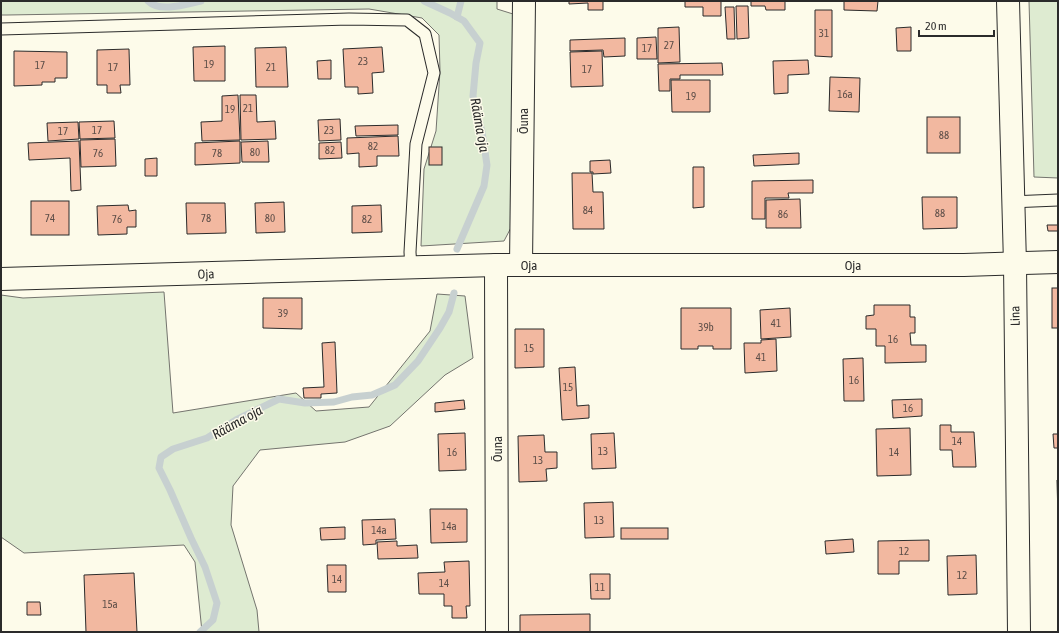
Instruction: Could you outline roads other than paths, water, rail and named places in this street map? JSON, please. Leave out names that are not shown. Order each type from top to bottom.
[{"type":"street","name":"Õuna","points":[[521,265],[524,1]]},
{"type":"street","name":"Lina","points":[[1008,1],[1015,264],[1019,632]]},
{"type":"street","name":"Oja","points":[[1,279],[496,265],[964,265],[1058,262]]},
{"type":"street","name":"Õuna","points":[[496,265],[497,632]]},
{"type":"lane","points":[[1,29],[349,19],[407,20],[425,34],[434,73],[416,144],[410,252],[411,268]]},
{"type":"lane","points":[[1013,202],[1058,200]]},
{"type":"waterway","name":"Rääma oja","points":[[148,1],[153,5],[166,7],[174,7],[201,1]]},
{"type":"waterway","name":"Rääma oja","points":[[424,1],[464,21],[480,43],[476,63],[473,96],[482,132],[487,165],[484,186],[457,249]]},
{"type":"waterway","points":[[457,17],[461,1]]},
{"type":"waterway","name":"Rääma oja","points":[[200,632],[213,620],[217,603],[205,567],[159,468],[161,457],[173,449],[207,438],[236,420],[279,399],[305,403],[334,402],[352,397],[372,395],[395,385],[418,361],[440,328],[449,312],[454,293]]}]
